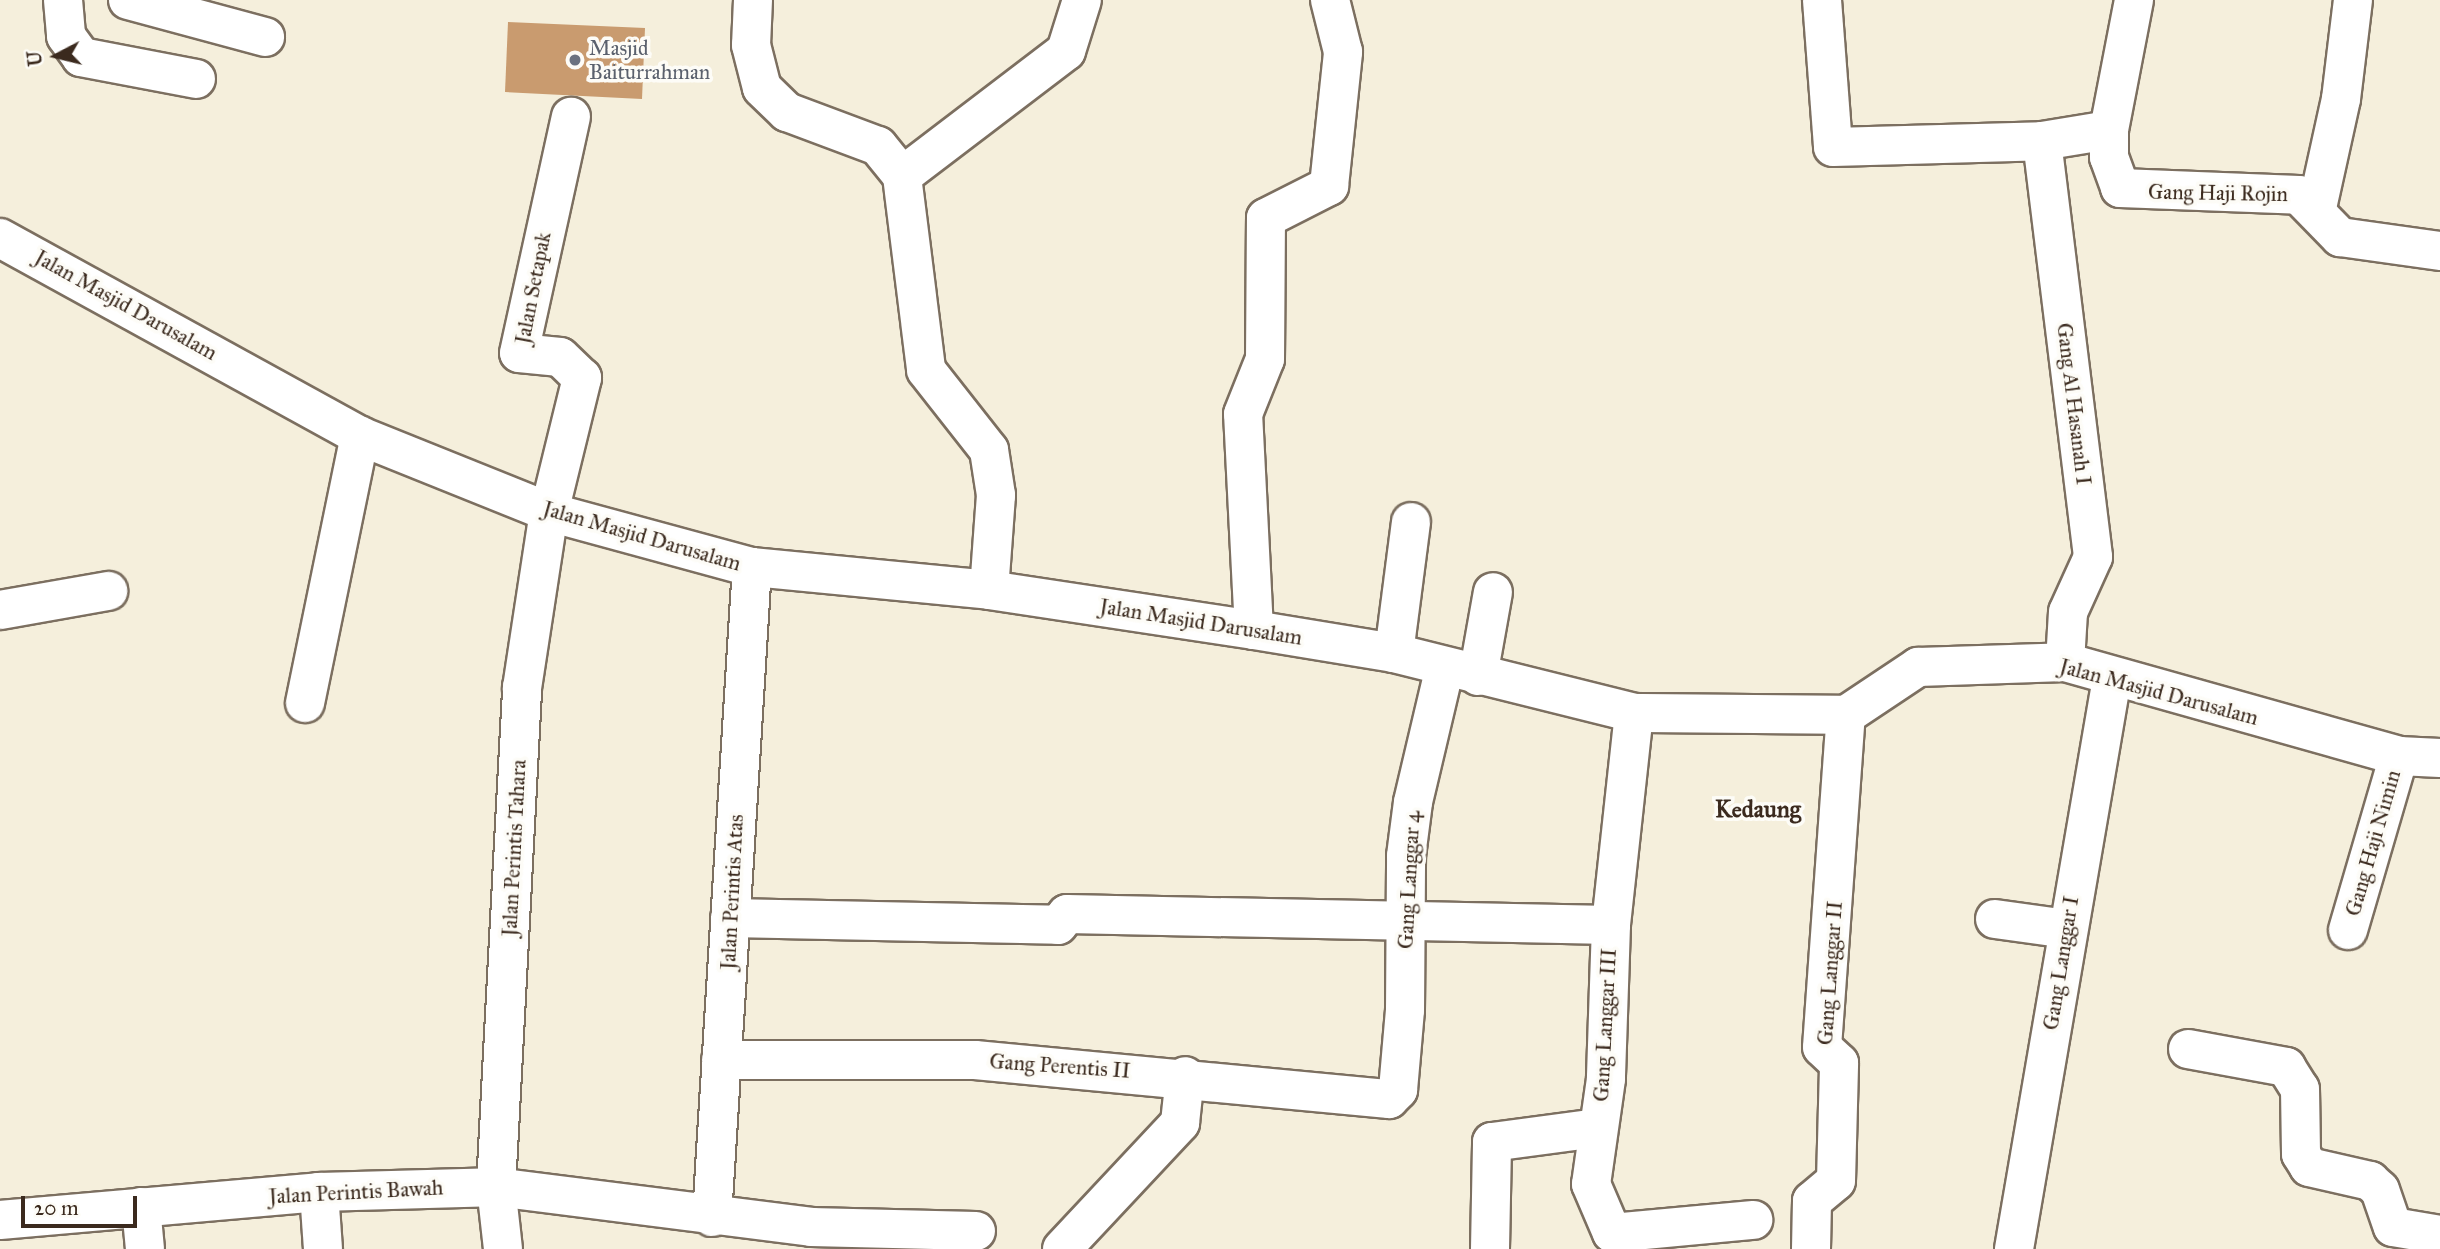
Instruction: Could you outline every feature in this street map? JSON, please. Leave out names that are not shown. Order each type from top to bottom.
[{"type":"street","points":[[63,0],[71,46],[93,61],[197,79]]},
{"type":"street","points":[[128,0],[265,37]]},
{"type":"street","points":[[753,0],[751,45],[762,88],[787,112],[878,146],[902,176],[926,370],[989,450],[996,495],[989,590]]},
{"type":"street","points":[[902,176],[1066,51],[1082,0]]},
{"type":"street","points":[[1254,630],[1243,414],[1265,359],[1266,218],[1329,186],[1343,52],[1330,0]]},
{"type":"street","points":[[1822,0],[1833,147],[2042,141],[2109,130],[2134,0]]},
{"type":"street","points":[[2317,208],[2341,99],[2353,0]]},
{"type":"street","name":"Jalan Setapak","points":[[551,504],[582,378],[560,357],[519,353],[571,117]]},
{"type":"street","name":"Gang Haji Rojin","points":[[2109,130],[2109,158],[2120,188],[2299,195],[2317,208],[2329,232],[2340,237],[2440,251]]},
{"type":"street","name":"Gang Al Hasanah I","points":[[2042,141],[2094,557],[2068,611],[2064,662]]},
{"type":"street","name":"Jalan Masjid Darusalam","points":[[0,238],[360,436],[551,504],[752,567],[989,590],[1394,653],[1634,713],[1846,715],[1918,667],[2064,662],[2112,678],[2399,757],[2440,758]]},
{"type":"street","points":[[305,703],[360,436]]},
{"type":"street","name":"Jalan Perintis Tahara","points":[[503,1249],[496,1186],[522,688],[551,504]]},
{"type":"street","points":[[1394,653],[1411,522]]},
{"type":"street","name":"Jalan Perintis Atas","points":[[712,1217],[752,567]]},
{"type":"street","points":[[0,610],[108,591]]},
{"type":"street","name":"Gang Langgar 4","points":[[1395,1096],[1405,1010],[1405,924],[1413,802],[1493,592]]},
{"type":"street","name":"Gang Langgar I","points":[[2014,1249],[2112,678]]},
{"type":"street","name":"Gang Langgar III","points":[[1634,713],[1611,925],[1606,1079],[1591,1184],[1612,1233],[1753,1220]]},
{"type":"street","name":"Gang Langgar II","points":[[1811,1249],[1812,1202],[1836,1181],[1839,1063],[1822,1047],[1846,715]]},
{"type":"street","name":"Gang Haji Nimin","points":[[2348,930],[2399,757]]},
{"type":"street","points":[[730,918],[1058,925],[1066,914],[1405,924],[1611,925]]},
{"type":"street","points":[[1995,919],[2067,929]]},
{"type":"street","points":[[2188,1049],[2286,1067],[2300,1089],[2301,1154],[2309,1167],[2370,1181],[2381,1190],[2393,1227],[2440,1235]]},
{"type":"street","name":"Gang Perentis II","points":[[721,1060],[975,1060],[1395,1096]]},
{"type":"street","points":[[1062,1249],[1180,1123],[1185,1076]]},
{"type":"street","points":[[1490,1249],[1492,1142],[1597,1128]]},
{"type":"street","name":"Jalan Perintis Bawah","points":[[0,1220],[319,1192],[496,1186],[712,1217],[810,1238],[976,1231]]},
{"type":"street","points":[[319,1192],[323,1249]]},
{"type":"street","points":[[141,1207],[145,1249]]},
{"type":"building","name":"Masjid Baiturrahman","points":[[508,22],[645,28],[642,99],[505,92]]},
{"type":"place","name":"Masjid Baiturrahman","points":[[575,60]]},
{"type":"district","name":"Kedaung","points":[[1758,810]]}]
